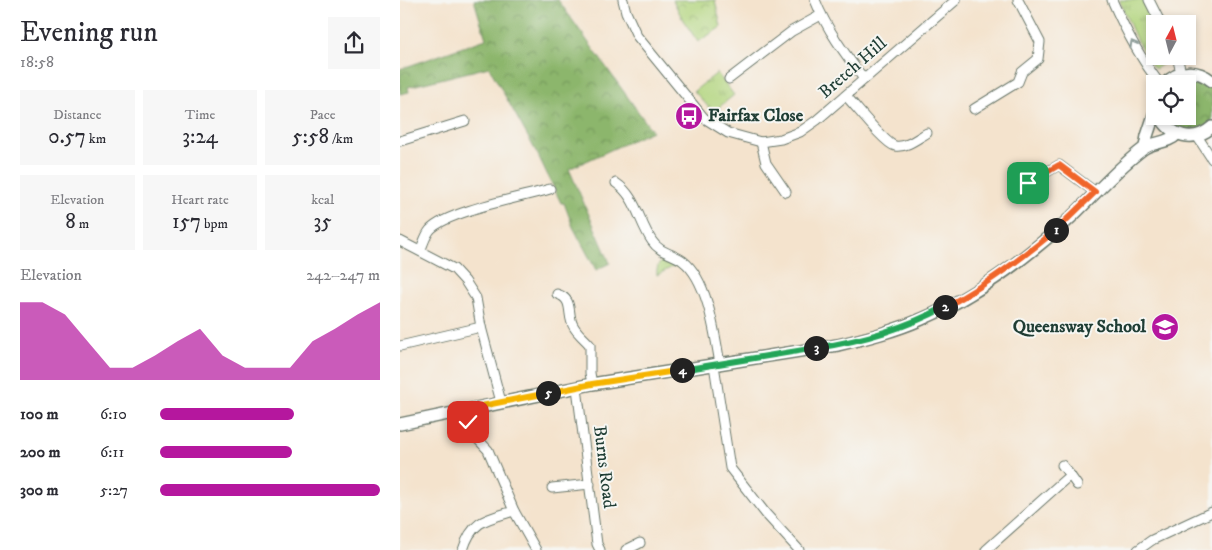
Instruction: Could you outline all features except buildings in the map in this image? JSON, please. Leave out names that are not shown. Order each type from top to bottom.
[{"type":"main road","points":[[1176,75],[1194,72],[1210,78]]},
{"type":"main road","points":[[1145,147],[1146,136],[1150,125]]},
{"type":"main road","points":[[1166,125],[1170,130],[1185,136],[1197,136],[1212,127]]},
{"type":"main road","points":[[400,424],[592,384],[838,345],[875,336],[924,318],[997,276],[1066,221],[1145,147],[1172,140],[1177,134]]},
{"type":"street","name":"Bretch Hill","points":[[623,0],[626,12],[637,36],[704,118],[728,133],[761,142],[781,139],[800,132],[817,120],[956,0]]},
{"type":"street","points":[[815,0],[821,15],[841,50],[864,79]]},
{"type":"street","points":[[974,109],[1018,82],[1022,72],[1038,59],[1040,42],[1018,0]]},
{"type":"street","points":[[1112,0],[1136,49],[1153,75]]},
{"type":"street","points":[[1149,0],[1156,15]]},
{"type":"street","points":[[729,79],[792,31],[821,15]]},
{"type":"street","points":[[1179,65],[1181,73]]},
{"type":"street","points":[[846,96],[885,140],[894,146],[904,145],[927,133]]},
{"type":"street","points":[[400,141],[465,121]]},
{"type":"street","points":[[1197,136],[1212,159]]},
{"type":"street","points":[[761,142],[766,163],[786,192]]},
{"type":"street","points":[[1028,183],[1059,165],[1095,192]]},
{"type":"street","points":[[616,184],[631,198],[645,231],[656,247],[682,261],[690,269],[700,286],[708,303],[730,468],[766,514],[799,550]]},
{"type":"street","points":[[420,251],[429,231],[440,221],[463,212],[550,190]]},
{"type":"street","points":[[400,241],[454,269],[465,280],[476,298],[481,327],[501,402]]},
{"type":"street","points":[[557,294],[562,295],[570,305],[572,326],[590,345],[592,384]]},
{"type":"street","points":[[400,346],[481,327]]},
{"type":"street","name":"Burns Road","points":[[576,388],[597,544],[600,550]]},
{"type":"street","points":[[466,409],[471,432],[488,450],[514,510],[536,550]]},
{"type":"street","points":[[1062,465],[1077,485]]},
{"type":"street","points":[[986,550],[1070,475]]},
{"type":"street","points":[[552,488],[590,484]]},
{"type":"street","points":[[463,550],[472,529],[484,521],[514,510]]},
{"type":"street","points":[[1138,550],[1152,540],[1212,512]]},
{"type":"street","points":[[626,550],[640,543]]},
{"type":"green space","points":[[474,0],[558,0],[652,131],[569,169],[610,263],[596,270],[573,227],[564,203],[561,203],[538,155],[489,67],[408,87],[409,92],[400,94],[400,69],[486,39]]},
{"type":"green space","points":[[673,0],[715,0],[721,27],[698,42],[683,20]]},
{"type":"green space","points":[[1119,0],[1143,0],[1150,15],[1146,15],[1146,56],[1137,41]]},
{"type":"green space","points":[[1151,65],[1162,65],[1155,69]]},
{"type":"green space","points":[[717,73],[734,95],[713,112],[694,91]]},
{"type":"green space","points":[[1196,78],[1212,88],[1212,123],[1202,131],[1183,133],[1174,125],[1196,125]]},
{"type":"green space","points":[[666,258],[678,264],[657,275],[658,265]]},
{"type":"place","name":"Fairfax Close","points":[[689,116]]},
{"type":"place","name":"Queensway School","points":[[1165,327]]},
{"type":"route","points":[[468,422],[466,409],[592,384],[838,345],[899,328],[924,318],[958,301],[997,276],[1066,221],[1095,192],[1059,165],[1028,183]]}]
